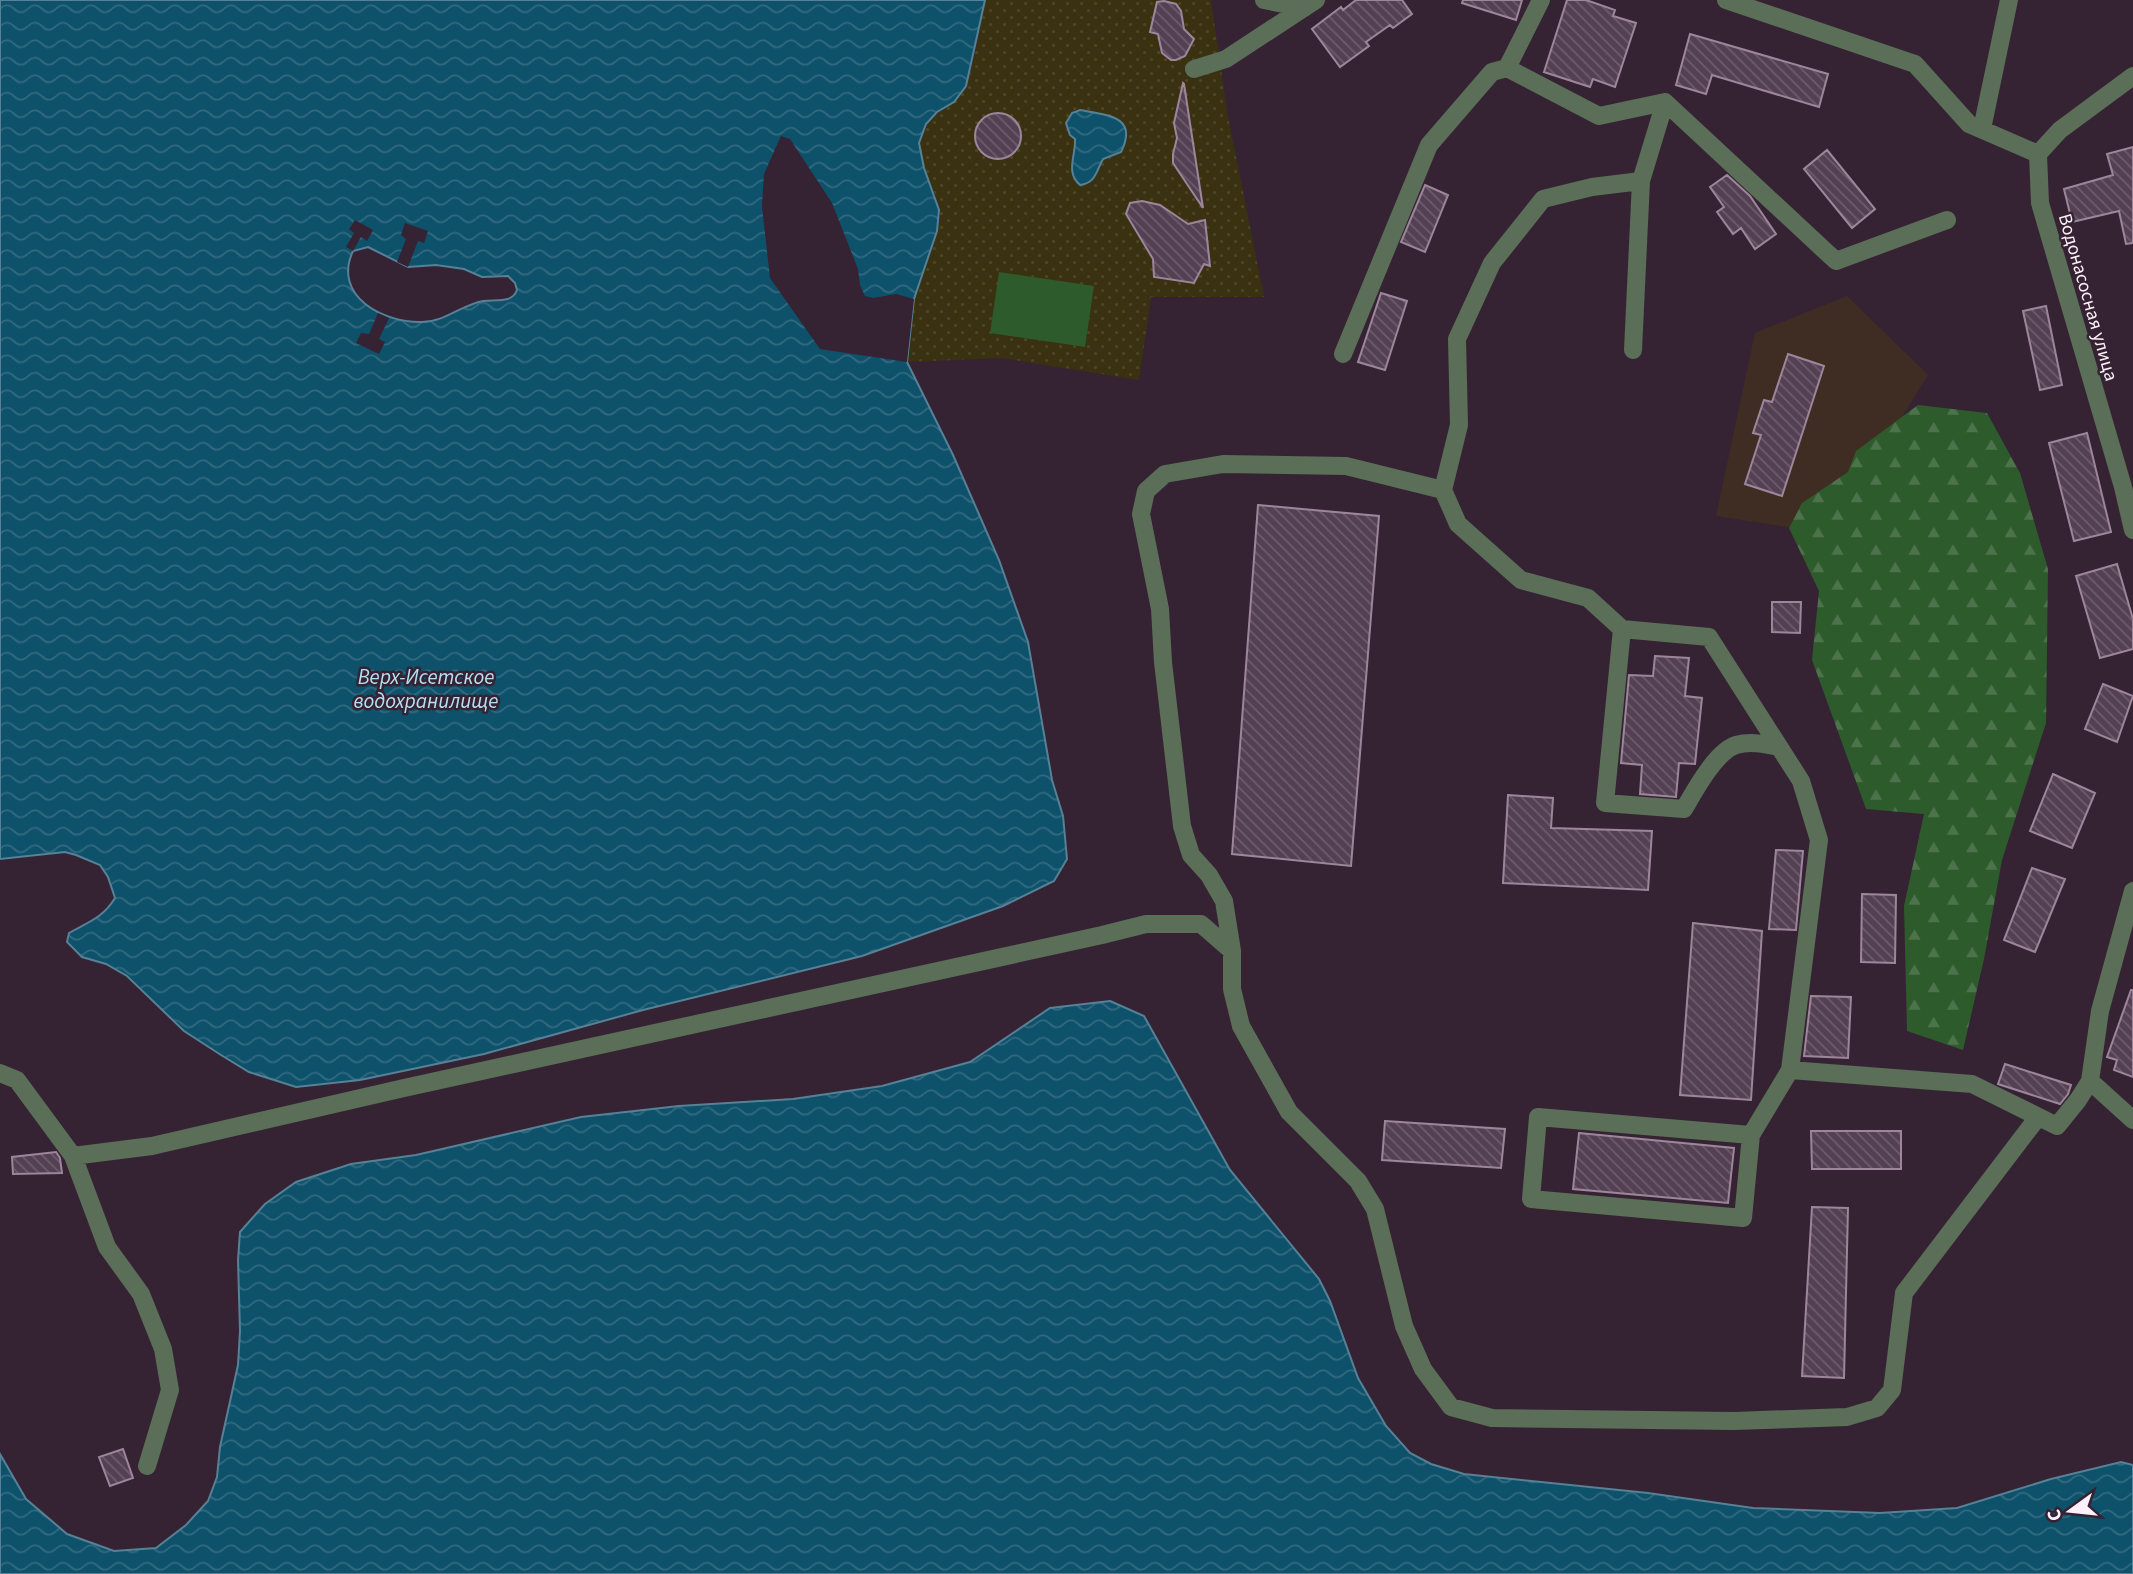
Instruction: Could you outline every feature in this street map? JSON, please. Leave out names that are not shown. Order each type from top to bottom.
[{"type":"street","points":[[1264,0],[1310,4]]},
{"type":"street","points":[[1507,68],[1541,0]]},
{"type":"street","points":[[1726,0],[1915,64],[1969,124],[2038,154],[2060,130],[2133,76]]},
{"type":"street","points":[[1982,130],[2009,0]]},
{"type":"street","points":[[1194,68],[1226,59],[1310,4]]},
{"type":"street","points":[[1343,354],[1429,145],[1492,72],[1507,68],[1599,116],[1665,102]]},
{"type":"street","points":[[1633,350],[1641,181],[1665,102]]},
{"type":"street","points":[[1665,102],[1836,261],[1947,220]]},
{"type":"street","name":"Водонасосная улица","points":[[2038,154],[2040,203],[2123,487],[2133,530]]},
{"type":"street","points":[[1641,181],[1592,187],[1543,199],[1492,263],[1457,339],[1459,425],[1443,490],[1458,524],[1521,580],[1588,598],[1622,629],[1709,637],[1801,781],[1819,840],[1790,1070],[1751,1135],[1743,1218],[1531,1199],[1538,1117],[1751,1135]]},
{"type":"street","points":[[1443,490],[1346,466],[1223,464],[1165,474],[1146,491],[1141,513],[1160,609],[1163,662],[1182,826],[1191,855],[1209,875],[1224,901],[1232,951],[1232,989],[1241,1026],[1290,1112],[1358,1181],[1375,1209],[1404,1326],[1423,1369],[1451,1407],[1492,1418],[1734,1421],[1847,1417],[1877,1408],[1892,1390],[1903,1293],[2038,1117]]},
{"type":"street","points":[[1622,629],[1605,803],[1684,809],[1706,772],[1733,746],[1756,743],[1779,747]]},
{"type":"street","points":[[1790,1070],[1972,1084],[2057,1126],[2090,1081],[2100,1011],[2133,891]]},
{"type":"street","points":[[73,1156],[152,1146],[1146,924],[1201,924],[1232,951]]},
{"type":"street","points":[[0,1073],[18,1080],[73,1156],[107,1247],[141,1294],[163,1349],[170,1390],[147,1466]]},
{"type":"street","points":[[2090,1081],[2133,1120]]},
{"type":"shaded area","points":[[1847,296],[1928,375],[1880,452],[1820,532],[1716,516],[1755,333]]},
{"type":"green space","points":[[999,272],[1094,286],[1085,347],[990,333]]},
{"type":"green space","points":[[1918,405],[1987,413],[2020,473],[2048,569],[2046,723],[2002,860],[1984,959],[1963,1050],[1907,1031],[1904,906],[1924,814],[1866,809],[1812,660],[1819,591],[1789,528],[1802,503],[1848,472],[1856,451]]},
{"type":"sand","points":[[985,0],[1211,0],[1227,111],[1264,297],[1151,297],[1139,380],[1002,358],[907,362],[914,298],[934,244],[939,222],[938,202],[920,157],[920,139],[928,122],[964,88],[974,59]]},
{"type":"water","name":"Верх-Исетское водохранилище","points":[[0,0],[985,0],[966,86],[954,102],[937,112],[926,124],[919,143],[924,168],[939,210],[937,231],[914,299],[907,362],[953,455],[999,560],[1028,642],[1052,780],[1063,816],[1067,859],[1054,881],[1003,906],[862,956],[643,1010],[484,1054],[360,1080],[296,1087],[249,1072],[221,1055],[184,1031],[127,976],[106,964],[82,957],[67,942],[69,933],[100,915],[115,898],[108,877],[100,865],[65,852],[0,859]],"holes":[[[368,247],[408,267],[436,265],[464,269],[482,277],[508,276],[515,283],[517,290],[507,299],[475,303],[438,319],[422,322],[392,318],[377,312],[355,294],[349,281],[348,267],[353,251]]]},
{"type":"water","points":[[1080,110],[1117,119],[1126,131],[1126,140],[1121,152],[1103,159],[1092,179],[1080,185],[1072,169],[1075,139],[1070,135],[1066,123],[1072,113]]},
{"type":"water","points":[[1110,1001],[1144,1016],[1230,1170],[1319,1279],[1330,1301],[1358,1378],[1386,1426],[1410,1453],[1431,1464],[1464,1474],[1648,1493],[1753,1508],[1880,1513],[1957,1508],[2051,1479],[2121,1462],[2133,1465],[2133,1574],[0,1574],[0,1454],[26,1499],[67,1534],[114,1551],[156,1548],[186,1525],[208,1501],[217,1477],[220,1447],[238,1365],[240,1232],[265,1204],[296,1182],[351,1164],[416,1155],[581,1117],[679,1106],[793,1099],[882,1086],[970,1062],[1050,1008]]},
{"type":"pier","points":[[781,136],[790,139],[832,203],[858,269],[865,296],[873,298],[896,294],[914,299],[907,362],[820,349],[770,278],[762,206],[764,174]]},
{"type":"pier","points":[[355,220],[373,230],[367,241],[361,237],[353,251],[346,247],[354,233],[349,229]]},
{"type":"pier","points":[[405,223],[428,231],[424,243],[418,241],[408,267],[397,262],[406,239],[401,235]]},
{"type":"pier","points":[[378,313],[389,318],[379,339],[385,342],[379,354],[356,343],[361,333],[369,334]]},
{"type":"building","points":[[1356,0],[1402,0],[1412,14],[1366,42],[1369,46],[1340,67],[1312,29],[1341,7],[1343,10]]},
{"type":"building","points":[[1463,0],[1522,0],[1516,20],[1462,3]]},
{"type":"building","points":[[1567,0],[1586,0],[1615,10],[1613,16],[1636,23],[1615,87],[1593,79],[1590,87],[1544,72]]},
{"type":"building","points":[[1157,2],[1176,4],[1181,11],[1184,29],[1194,39],[1185,56],[1176,60],[1171,60],[1162,53],[1158,34],[1150,32]]},
{"type":"building","points":[[1690,34],[1828,74],[1819,107],[1712,75],[1706,94],[1676,85]]},
{"type":"building","points":[[1183,83],[1203,208],[1173,163],[1177,138],[1174,123]]},
{"type":"building","points":[[998,113],[1015,119],[1021,136],[1015,153],[998,159],[981,153],[975,136],[981,119]]},
{"type":"building","points":[[2133,147],[2133,243],[2126,244],[2119,211],[2072,222],[2064,189],[2113,175],[2107,154]]},
{"type":"building","points":[[1827,150],[1875,209],[1852,228],[1804,169]]},
{"type":"building","points":[[1727,175],[1750,196],[1776,234],[1755,249],[1741,228],[1733,234],[1717,212],[1724,207],[1710,187]]},
{"type":"building","points":[[1425,185],[1448,195],[1425,252],[1401,242]]},
{"type":"building","points":[[1142,201],[1160,205],[1188,224],[1205,220],[1210,266],[1204,264],[1194,283],[1154,277],[1153,259],[1126,214],[1130,203]]},
{"type":"building","points":[[1381,293],[1407,301],[1385,370],[1358,362]]},
{"type":"building","points":[[2046,306],[2062,385],[2040,390],[2023,311]]},
{"type":"building","points":[[1788,354],[1824,366],[1782,496],[1745,484],[1761,435],[1753,433],[1764,400],[1772,402]]},
{"type":"building","points":[[2087,433],[2111,532],[2074,541],[2049,443]]},
{"type":"building","points":[[1258,505],[1379,516],[1351,866],[1232,854]]},
{"type":"building","points":[[2117,564],[2133,619],[2133,649],[2100,658],[2076,576]]},
{"type":"building","points":[[1772,602],[1801,602],[1800,633],[1772,632]]},
{"type":"building","points":[[1655,656],[1689,658],[1685,696],[1702,698],[1695,764],[1679,763],[1676,797],[1640,794],[1642,765],[1621,763],[1629,675],[1653,676]]},
{"type":"building","points":[[2103,684],[2133,696],[2117,742],[2085,729]]},
{"type":"building","points":[[2053,774],[2095,793],[2072,848],[2030,831]]},
{"type":"building","points":[[1508,795],[1553,798],[1551,828],[1652,831],[1648,890],[1503,883]]},
{"type":"building","points":[[1776,850],[1803,851],[1796,930],[1769,929]]},
{"type":"building","points":[[2032,868],[2065,879],[2035,952],[2004,940]]},
{"type":"building","points":[[1862,894],[1896,895],[1895,963],[1861,962]]},
{"type":"building","points":[[1693,923],[1762,931],[1751,1100],[1680,1095]]},
{"type":"building","points":[[2131,990],[2133,1077],[2114,1070],[2117,1060],[2107,1057]]},
{"type":"building","points":[[1811,996],[1851,997],[1848,1058],[1804,1056]]},
{"type":"building","points":[[2005,1064],[2071,1085],[2068,1094],[2060,1104],[1998,1084]]},
{"type":"building","points":[[1385,1121],[1505,1129],[1501,1168],[1382,1160]]},
{"type":"building","points":[[1811,1131],[1901,1131],[1901,1169],[1812,1169]]},
{"type":"building","points":[[1579,1133],[1734,1148],[1728,1203],[1573,1189]]},
{"type":"building","points":[[56,1152],[60,1158],[62,1173],[13,1174],[12,1157]]},
{"type":"building","points":[[1812,1207],[1848,1208],[1844,1378],[1802,1376]]},
{"type":"building","points":[[123,1449],[133,1478],[110,1486],[99,1457]]}]
